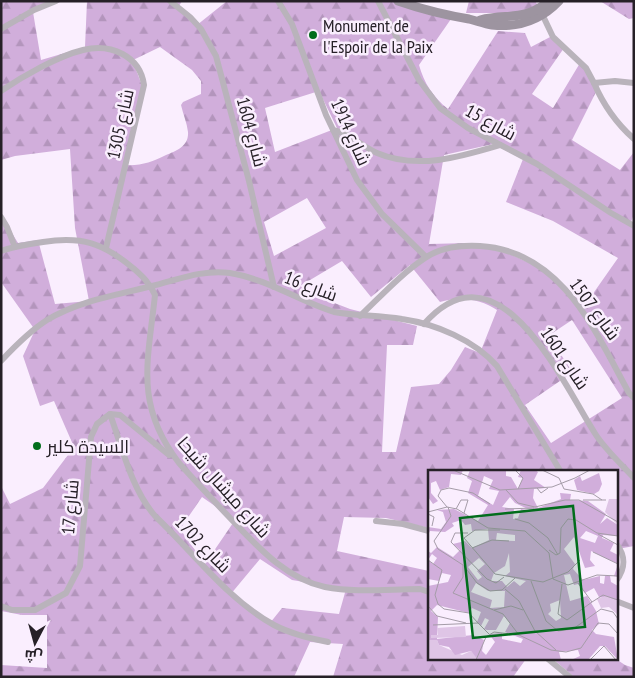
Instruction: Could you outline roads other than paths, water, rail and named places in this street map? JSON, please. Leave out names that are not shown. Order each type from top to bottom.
[{"type":"main road","points":[[398,1],[445,15],[492,25],[514,25],[543,16],[559,1]]},
{"type":"main road","points":[[478,21],[492,17],[513,17],[531,13],[549,1]]},
{"type":"street","points":[[1,29],[34,10],[56,1]]},
{"type":"street","name":"شارع 1604","points":[[170,1],[190,17],[201,29],[216,56],[249,181],[274,287]]},
{"type":"street","name":"شارع 1914","points":[[278,1],[292,24],[314,84],[356,180],[382,214],[426,257]]},
{"type":"street","name":"شارع 15","points":[[378,1],[382,12],[419,80],[440,108],[468,128],[537,164],[634,226]]},
{"type":"street","points":[[543,16],[553,38],[586,68],[599,95],[618,122],[634,139]]},
{"type":"street","name":"شارع 1305","points":[[1,91],[50,64],[84,49],[96,48],[120,52],[128,57],[140,70],[144,85],[106,248]]},
{"type":"street","points":[[594,84],[615,81],[634,83]]},
{"type":"street","points":[[333,130],[350,135],[360,144],[387,157],[402,160],[436,161],[500,145]]},
{"type":"street","points":[[1,216],[15,246]]},
{"type":"street","points":[[1,252],[15,246],[72,239],[87,241],[106,248],[152,286]]},
{"type":"street","name":"شارع 1507","points":[[360,316],[426,257],[442,250],[458,247],[489,246],[510,251],[528,258],[543,268],[579,306],[595,329],[629,393],[634,398]]},
{"type":"street","name":"شارع 16","points":[[1,361],[19,342],[47,320],[65,312],[125,292],[194,275],[229,273],[274,287],[322,308],[346,314],[402,319],[424,324],[471,344],[486,354],[496,366],[560,470]]},
{"type":"street","name":"شارع ميشال شيحا","points":[[152,286],[154,295],[148,353],[148,397],[158,430],[166,447],[179,463],[266,555],[298,577],[323,586],[342,589],[420,589],[428,592]]},
{"type":"street","name":"شارع 1601","points":[[424,324],[445,303],[460,298],[485,298],[495,302],[519,321],[537,339],[597,436],[634,478]]},
{"type":"street","points":[[110,414],[120,415],[179,463]]},
{"type":"street","name":"شارع 17","points":[[1,606],[12,610],[35,610],[66,593],[80,566],[91,437],[97,424],[110,414]]},
{"type":"street","name":"شارع 1702","points":[[110,414],[135,484],[148,509],[215,577],[253,611],[292,633],[328,642]]},
{"type":"street","points":[[376,521],[404,524],[428,532]]},
{"type":"street","points":[[618,547],[625,564],[618,578]]},
{"type":"street","points":[[420,589],[428,586]]},
{"type":"street","points":[[618,602],[634,608]]},
{"type":"street","points":[[549,660],[570,677]]},
{"type":"place","name":"Monument de l'Espoir de la Paix","points":[[313,35]]},
{"type":"place","name":"السيدة كلير","points":[[37,446]]}]
